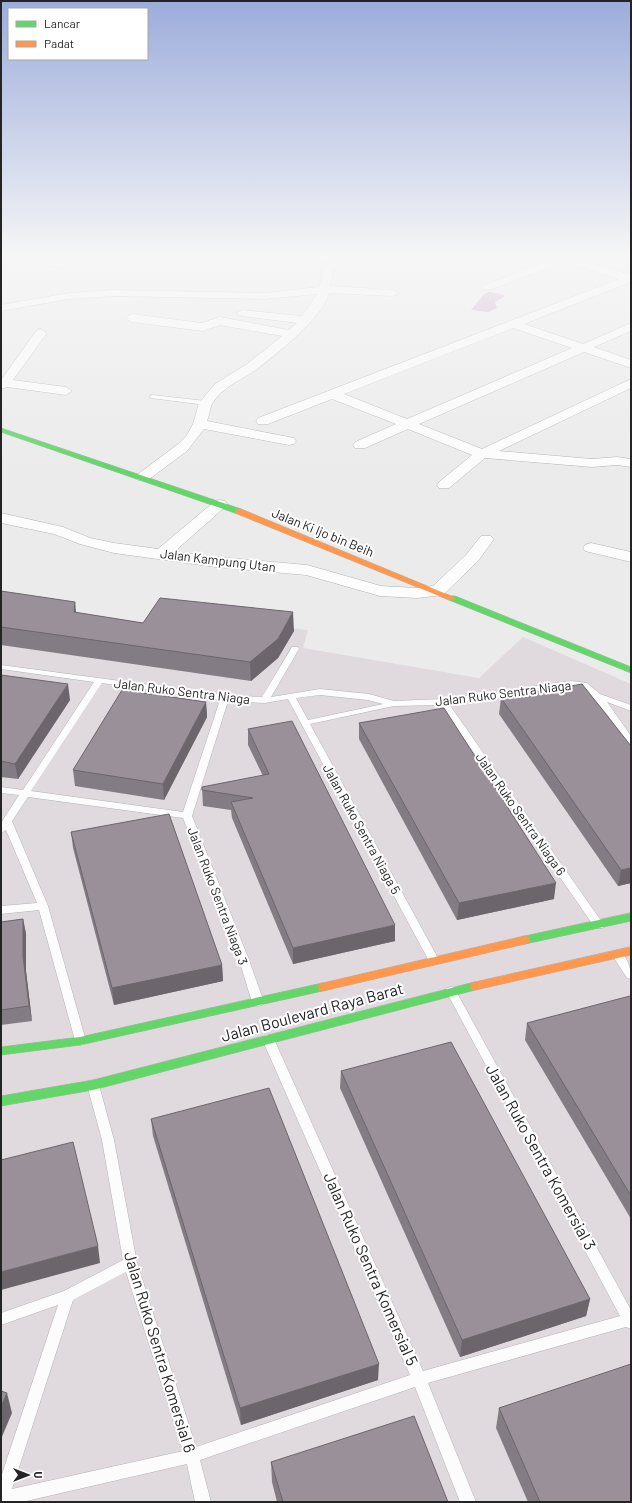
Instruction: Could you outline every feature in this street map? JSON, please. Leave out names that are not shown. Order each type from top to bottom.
[{"type":"main road","name":"Jalan Ki Ijo bin Beih","points":[[1,430],[220,504],[631,670]]},
{"type":"main road","name":"Jalan Boulevard Raya Barat","points":[[1,1051],[80,1042],[434,960],[631,917]]},
{"type":"main road","name":"Jalan Boulevard Raya Barat","points":[[1,1101],[93,1085],[268,1039],[449,988],[631,951]]},
{"type":"main road","points":[[434,960],[440,972]]},
{"type":"street","points":[[248,326],[292,334]]},
{"type":"street","points":[[143,477],[182,448],[192,437],[200,424],[206,403],[220,387],[251,367],[292,334],[299,326]]},
{"type":"street","points":[[263,421],[507,326]]},
{"type":"street","points":[[519,326],[631,364]]},
{"type":"street","points":[[360,445],[631,327]]},
{"type":"street","points":[[3,384],[42,333]]},
{"type":"street","points":[[444,485],[482,454],[631,383]]},
{"type":"street","points":[[3,384],[66,392]]},
{"type":"street","points":[[332,394],[482,454],[592,463],[617,461],[631,463]]},
{"type":"street","points":[[200,424],[289,441]]},
{"type":"street","points":[[617,461],[631,454]]},
{"type":"street","points":[[163,553],[220,504]]},
{"type":"street","name":"Jalan Kampung Utan","points":[[3,521],[58,530],[85,541],[103,546],[163,553],[216,562],[307,570],[380,591],[417,593],[437,592]]},
{"type":"street","points":[[437,592],[472,558],[486,539]]},
{"type":"street","points":[[591,548],[629,553]]},
{"type":"lane","points":[[152,397],[206,403]]},
{"type":"lane","points":[[265,700],[295,649]]},
{"type":"lane","name":"Jalan Ruko Sentra Niaga","points":[[1,667],[225,698],[265,700],[320,692],[369,697],[394,704],[443,702],[568,683],[585,685],[596,696]]},
{"type":"lane","points":[[1,830],[99,681]]},
{"type":"lane","points":[[596,696],[631,708]]},
{"type":"lane","points":[[596,696],[631,742]]},
{"type":"lane","name":"Jalan Ruko Sentra Niaga 5","points":[[291,697],[434,960]]},
{"type":"lane","name":"Jalan Ruko Sentra Niaga 3","points":[[225,698],[187,816],[244,960],[258,1002]]},
{"type":"lane","name":"Jalan Ruko Sentra Niaga 6","points":[[443,702],[599,925]]},
{"type":"lane","points":[[305,723],[394,704]]},
{"type":"lane","points":[[1,790],[187,816]]},
{"type":"lane","points":[[7,820],[43,906],[80,1042]]},
{"type":"lane","points":[[1,910],[43,906]]},
{"type":"lane","points":[[617,955],[631,975]]},
{"type":"lane","name":"Jalan Ruko Sentra Komersial 3","points":[[449,988],[630,1321]]},
{"type":"lane","name":"Jalan Ruko Sentra Komersial 5","points":[[268,1039],[419,1379],[468,1502]]},
{"type":"lane","name":"Jalan Ruko Sentra Komersial 6","points":[[93,1085],[108,1140],[130,1263],[192,1456],[203,1502]]},
{"type":"lane","points":[[1,1319],[68,1296],[130,1263]]},
{"type":"lane","points":[[2,1500],[68,1296]]},
{"type":"lane","points":[[2,1500],[192,1456],[419,1379],[630,1321]]},
{"type":"shaded area","points":[[1,607],[140,640],[161,612],[308,630],[303,648],[479,678],[523,637],[631,684],[631,1502],[1,1502]]},
{"type":"building","points":[[1,591],[75,602],[74,612],[143,623],[160,598],[293,612],[278,639],[250,662],[1,627]]},
{"type":"building","points":[[1,675],[68,684],[15,764],[1,761]]},
{"type":"building","points":[[582,684],[631,746],[631,868],[621,870],[501,698]]},
{"type":"building","points":[[122,690],[206,702],[163,784],[73,770]]},
{"type":"building","points":[[444,708],[556,883],[459,903],[359,723]]},
{"type":"building","points":[[292,721],[395,925],[293,948],[231,802],[253,798],[202,790],[202,787],[269,774],[248,729]]},
{"type":"building","points":[[169,814],[222,965],[112,988],[71,832]]},
{"type":"building","points":[[23,919],[23,956],[29,1006],[1,1010],[1,922]]},
{"type":"building","points":[[630,996],[631,997],[631,1196],[527,1023]]},
{"type":"building","points":[[451,1042],[590,1299],[462,1340],[341,1071]]},
{"type":"building","points":[[269,1088],[379,1364],[240,1408],[151,1119]]},
{"type":"building","points":[[73,1142],[98,1246],[1,1272],[1,1160]]},
{"type":"building","points":[[631,1364],[631,1502],[540,1502],[499,1408]]},
{"type":"building","points":[[1,1391],[7,1393],[1,1407]]},
{"type":"building","points":[[414,1416],[448,1502],[283,1502],[271,1462]]},
{"type":"traffic: fast","points":[[1,430],[238,511]]},
{"type":"traffic: fast","points":[[452,598],[631,670]]},
{"type":"traffic: fast","points":[[525,940],[631,917]]},
{"type":"traffic: fast","points":[[1,1101],[93,1085],[475,986]]},
{"type":"traffic: fast","points":[[1,1051],[80,1041],[323,987]]},
{"type":"traffic: slow","points":[[238,511],[452,598]]},
{"type":"traffic: slow","points":[[323,987],[525,940]]},
{"type":"traffic: slow","points":[[475,986],[631,951]]}]
